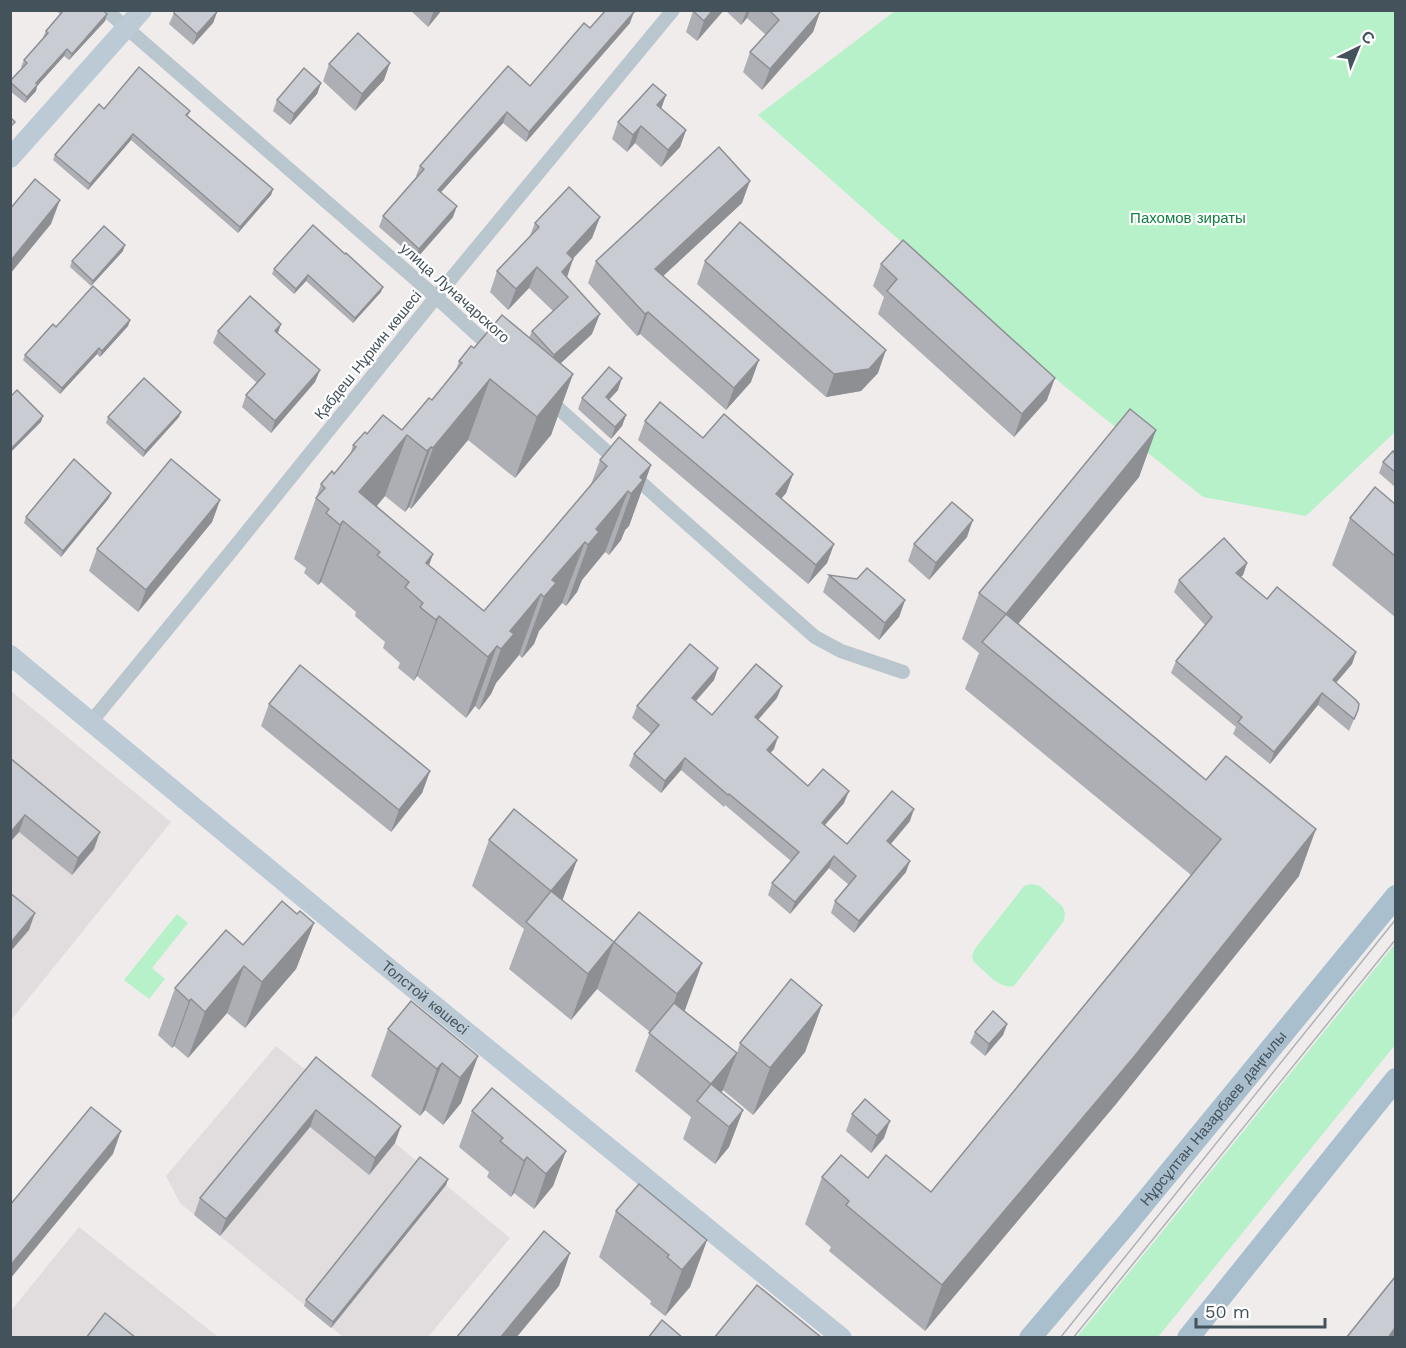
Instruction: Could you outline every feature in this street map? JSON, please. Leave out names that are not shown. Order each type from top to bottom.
[{"type":"main road","points":[[10,158],[142,10]]},
{"type":"main road","name":"Толстой көшесі","points":[[10,655],[561,1110],[842,1338]]},
{"type":"main road","name":"Нұрсұлтан Назарбаев даңғылы","points":[[1030,1338],[1126,1225],[1395,896]]},
{"type":"main road","points":[[1188,1338],[1395,1079]]},
{"type":"street","name":"улица Луначарского","points":[[106,10],[507,361]]},
{"type":"street","name":"Қабдеш Нұркин көшесі","points":[[91,722],[436,297],[673,10]]},
{"type":"street","points":[[533,385],[815,637],[841,651],[903,672]]},
{"type":"shaded area","points":[[11,691],[171,822],[11,1020]]},
{"type":"shaded area","points":[[276,1046],[336,1095],[310,1127],[331,1145],[369,1175],[395,1143],[510,1238],[428,1337],[343,1337],[180,1203],[166,1176]]},
{"type":"shaded area","points":[[79,1227],[218,1337],[11,1337],[10,1312]]},
{"type":"green space","name":"Пахомов зираты","points":[[895,11],[1395,11],[1395,432],[1306,516],[1203,497],[1063,385],[758,115]]},
{"type":"green space","points":[[1031,884],[1040,886],[1063,907],[1064,921],[1014,986],[1003,985],[988,975],[974,962],[972,957],[974,950],[1024,886]]},
{"type":"green space","points":[[177,914],[188,923],[152,968],[165,979],[149,999],[124,980]]},
{"type":"green space","points":[[1395,944],[1395,1045],[1158,1337],[1077,1337]]},
{"type":"building","points":[[64,10],[103,10],[107,14],[72,54],[67,49],[36,83],[38,84],[27,97],[10,81],[27,63],[24,60],[48,33],[46,31]]},
{"type":"building","points":[[175,10],[216,10],[217,12],[197,34],[174,13]]},
{"type":"building","points":[[606,10],[632,10],[634,12],[529,132],[507,112],[438,190],[457,206],[419,249],[383,216],[424,169],[420,166],[508,66],[530,86],[584,23],[590,28]]},
{"type":"building","points":[[694,10],[713,10],[704,21]]},
{"type":"building","points":[[769,10],[819,10],[820,12],[770,69],[750,52],[779,20]]},
{"type":"building","points":[[358,33],[390,63],[362,94],[329,64]]},
{"type":"building","points":[[139,67],[190,111],[186,115],[273,189],[240,227],[133,134],[90,184],[55,155],[99,104],[104,109]]},
{"type":"building","points":[[304,68],[321,83],[294,114],[277,100]]},
{"type":"building","points":[[653,84],[666,95],[657,105],[686,130],[668,150],[641,126],[633,135],[618,122]]},
{"type":"building","points":[[10,117],[15,122],[10,127]]},
{"type":"building","points":[[719,147],[750,181],[655,269],[759,360],[734,388],[648,312],[645,314],[596,261]]},
{"type":"building","points":[[35,179],[60,200],[12,259],[10,258],[10,209]]},
{"type":"building","points":[[569,187],[600,217],[567,253],[573,259],[562,272],[600,314],[554,355],[532,331],[568,297],[537,267],[516,289],[497,271],[539,227],[535,223]]},
{"type":"building","points":[[740,222],[886,350],[869,369],[834,374],[705,261]]},
{"type":"building","points":[[313,225],[383,287],[355,318],[308,275],[296,289],[274,269]]},
{"type":"building","points":[[104,226],[125,245],[93,281],[72,261]]},
{"type":"building","points":[[903,240],[1055,378],[1022,414],[887,291],[897,279],[881,264]]},
{"type":"building","points":[[93,286],[130,320],[102,351],[99,348],[62,388],[25,355],[53,324],[56,327]]},
{"type":"building","points":[[250,296],[281,324],[275,331],[320,370],[275,421],[246,395],[265,374],[218,331]]},
{"type":"building","points":[[502,315],[573,374],[537,417],[490,379],[433,448],[427,451],[407,435],[359,492],[433,554],[426,563],[484,611],[607,466],[600,460],[619,437],[651,465],[640,477],[643,480],[631,494],[628,491],[596,529],[599,532],[588,545],[585,542],[552,580],[556,583],[544,597],[541,594],[510,631],[514,634],[501,649],[497,646],[488,657],[439,616],[436,620],[420,607],[423,603],[405,587],[409,582],[377,555],[380,552],[343,521],[340,525],[326,513],[329,509],[316,498],[325,488],[321,484],[332,471],[334,474],[356,447],[353,445],[365,432],[367,434],[383,415],[402,430],[429,398],[432,400],[462,363],[459,361],[471,346],[474,348]]},
{"type":"building","points":[[609,367],[622,378],[606,397],[626,415],[615,427],[582,398]]},
{"type":"building","points":[[144,378],[181,412],[145,451],[108,417]]},
{"type":"building","points":[[17,390],[43,416],[10,450],[10,397]]},
{"type":"building","points":[[660,402],[703,438],[724,414],[793,474],[776,494],[834,544],[816,565],[645,421]]},
{"type":"building","points":[[1130,409],[1156,430],[1006,614],[979,593]]},
{"type":"building","points":[[1393,451],[1395,454],[1395,472],[1383,462]]},
{"type":"building","points":[[74,459],[111,493],[63,551],[26,517]]},
{"type":"building","points":[[171,459],[220,500],[146,590],[97,549]]},
{"type":"building","points":[[1375,487],[1395,504],[1395,556],[1350,518]]},
{"type":"building","points":[[952,502],[973,520],[936,563],[914,544]]},
{"type":"building","points":[[1224,538],[1247,563],[1236,573],[1267,599],[1277,587],[1356,652],[1333,680],[1359,704],[1354,719],[1322,693],[1274,752],[1238,722],[1242,717],[1176,661],[1212,617],[1179,580]]},
{"type":"building","points":[[867,568],[905,600],[885,623],[829,575],[857,579]]},
{"type":"building","points":[[1006,614],[1206,780],[1226,756],[1316,829],[1133,1058],[942,1285],[846,1205],[849,1201],[822,1177],[841,1155],[868,1178],[886,1155],[931,1192],[1221,839],[982,642]]},
{"type":"building","points":[[690,644],[718,668],[692,698],[712,715],[756,664],[782,686],[755,717],[778,737],[767,750],[808,786],[823,769],[849,791],[822,823],[847,844],[892,791],[914,809],[887,841],[910,861],[859,921],[835,901],[856,876],[834,856],[795,902],[772,883],[799,852],[685,758],[665,781],[634,754],[659,725],[637,706]]},
{"type":"building","points":[[300,665],[430,771],[399,810],[269,704]]},
{"type":"building","points":[[10,758],[100,832],[78,858],[25,815],[10,833]]},
{"type":"building","points":[[514,809],[577,860],[551,891],[489,840]]},
{"type":"building","points":[[551,891],[614,942],[588,974],[526,922]]},
{"type":"building","points":[[10,893],[35,913],[12,941],[10,939]]},
{"type":"building","points":[[282,901],[297,914],[300,911],[314,923],[262,982],[244,966],[205,1012],[175,988],[226,930],[243,945]]},
{"type":"building","points":[[639,912],[702,963],[677,994],[614,942]]},
{"type":"building","points":[[791,979],[822,1005],[770,1068],[740,1043]]},
{"type":"building","points":[[411,1001],[478,1056],[460,1078],[442,1063],[437,1069],[388,1029]]},
{"type":"building","points":[[674,1003],[737,1053],[711,1084],[649,1033]]},
{"type":"building","points":[[993,1011],[1007,1024],[989,1044],[975,1032]]},
{"type":"building","points":[[316,1057],[401,1126],[375,1158],[316,1110],[226,1219],[200,1198]]},
{"type":"building","points":[[711,1084],[743,1110],[729,1127],[697,1101]]},
{"type":"building","points":[[492,1088],[566,1151],[546,1174],[527,1157],[524,1161],[500,1141],[503,1138],[472,1111]]},
{"type":"building","points":[[865,1099],[890,1121],[877,1136],[852,1114]]},
{"type":"building","points":[[91,1107],[121,1131],[10,1266],[10,1205]]},
{"type":"building","points":[[420,1157],[448,1179],[333,1322],[306,1300]]},
{"type":"building","points":[[639,1184],[707,1240],[682,1270],[667,1257],[669,1255],[616,1211]]},
{"type":"building","points":[[544,1231],[570,1253],[500,1338],[456,1338]]},
{"type":"building","points":[[1395,1277],[1395,1328],[1388,1338],[1346,1338]]},
{"type":"building","points":[[757,1285],[822,1338],[714,1338]]},
{"type":"building","points":[[105,1313],[136,1338],[86,1338]]},
{"type":"building","points":[[662,1320],[683,1338],[648,1338]]},
{"type":"tram line","points":[[1060,1338],[1396,919]]},
{"type":"tram line","points":[[1073,1338],[1396,939]]}]
